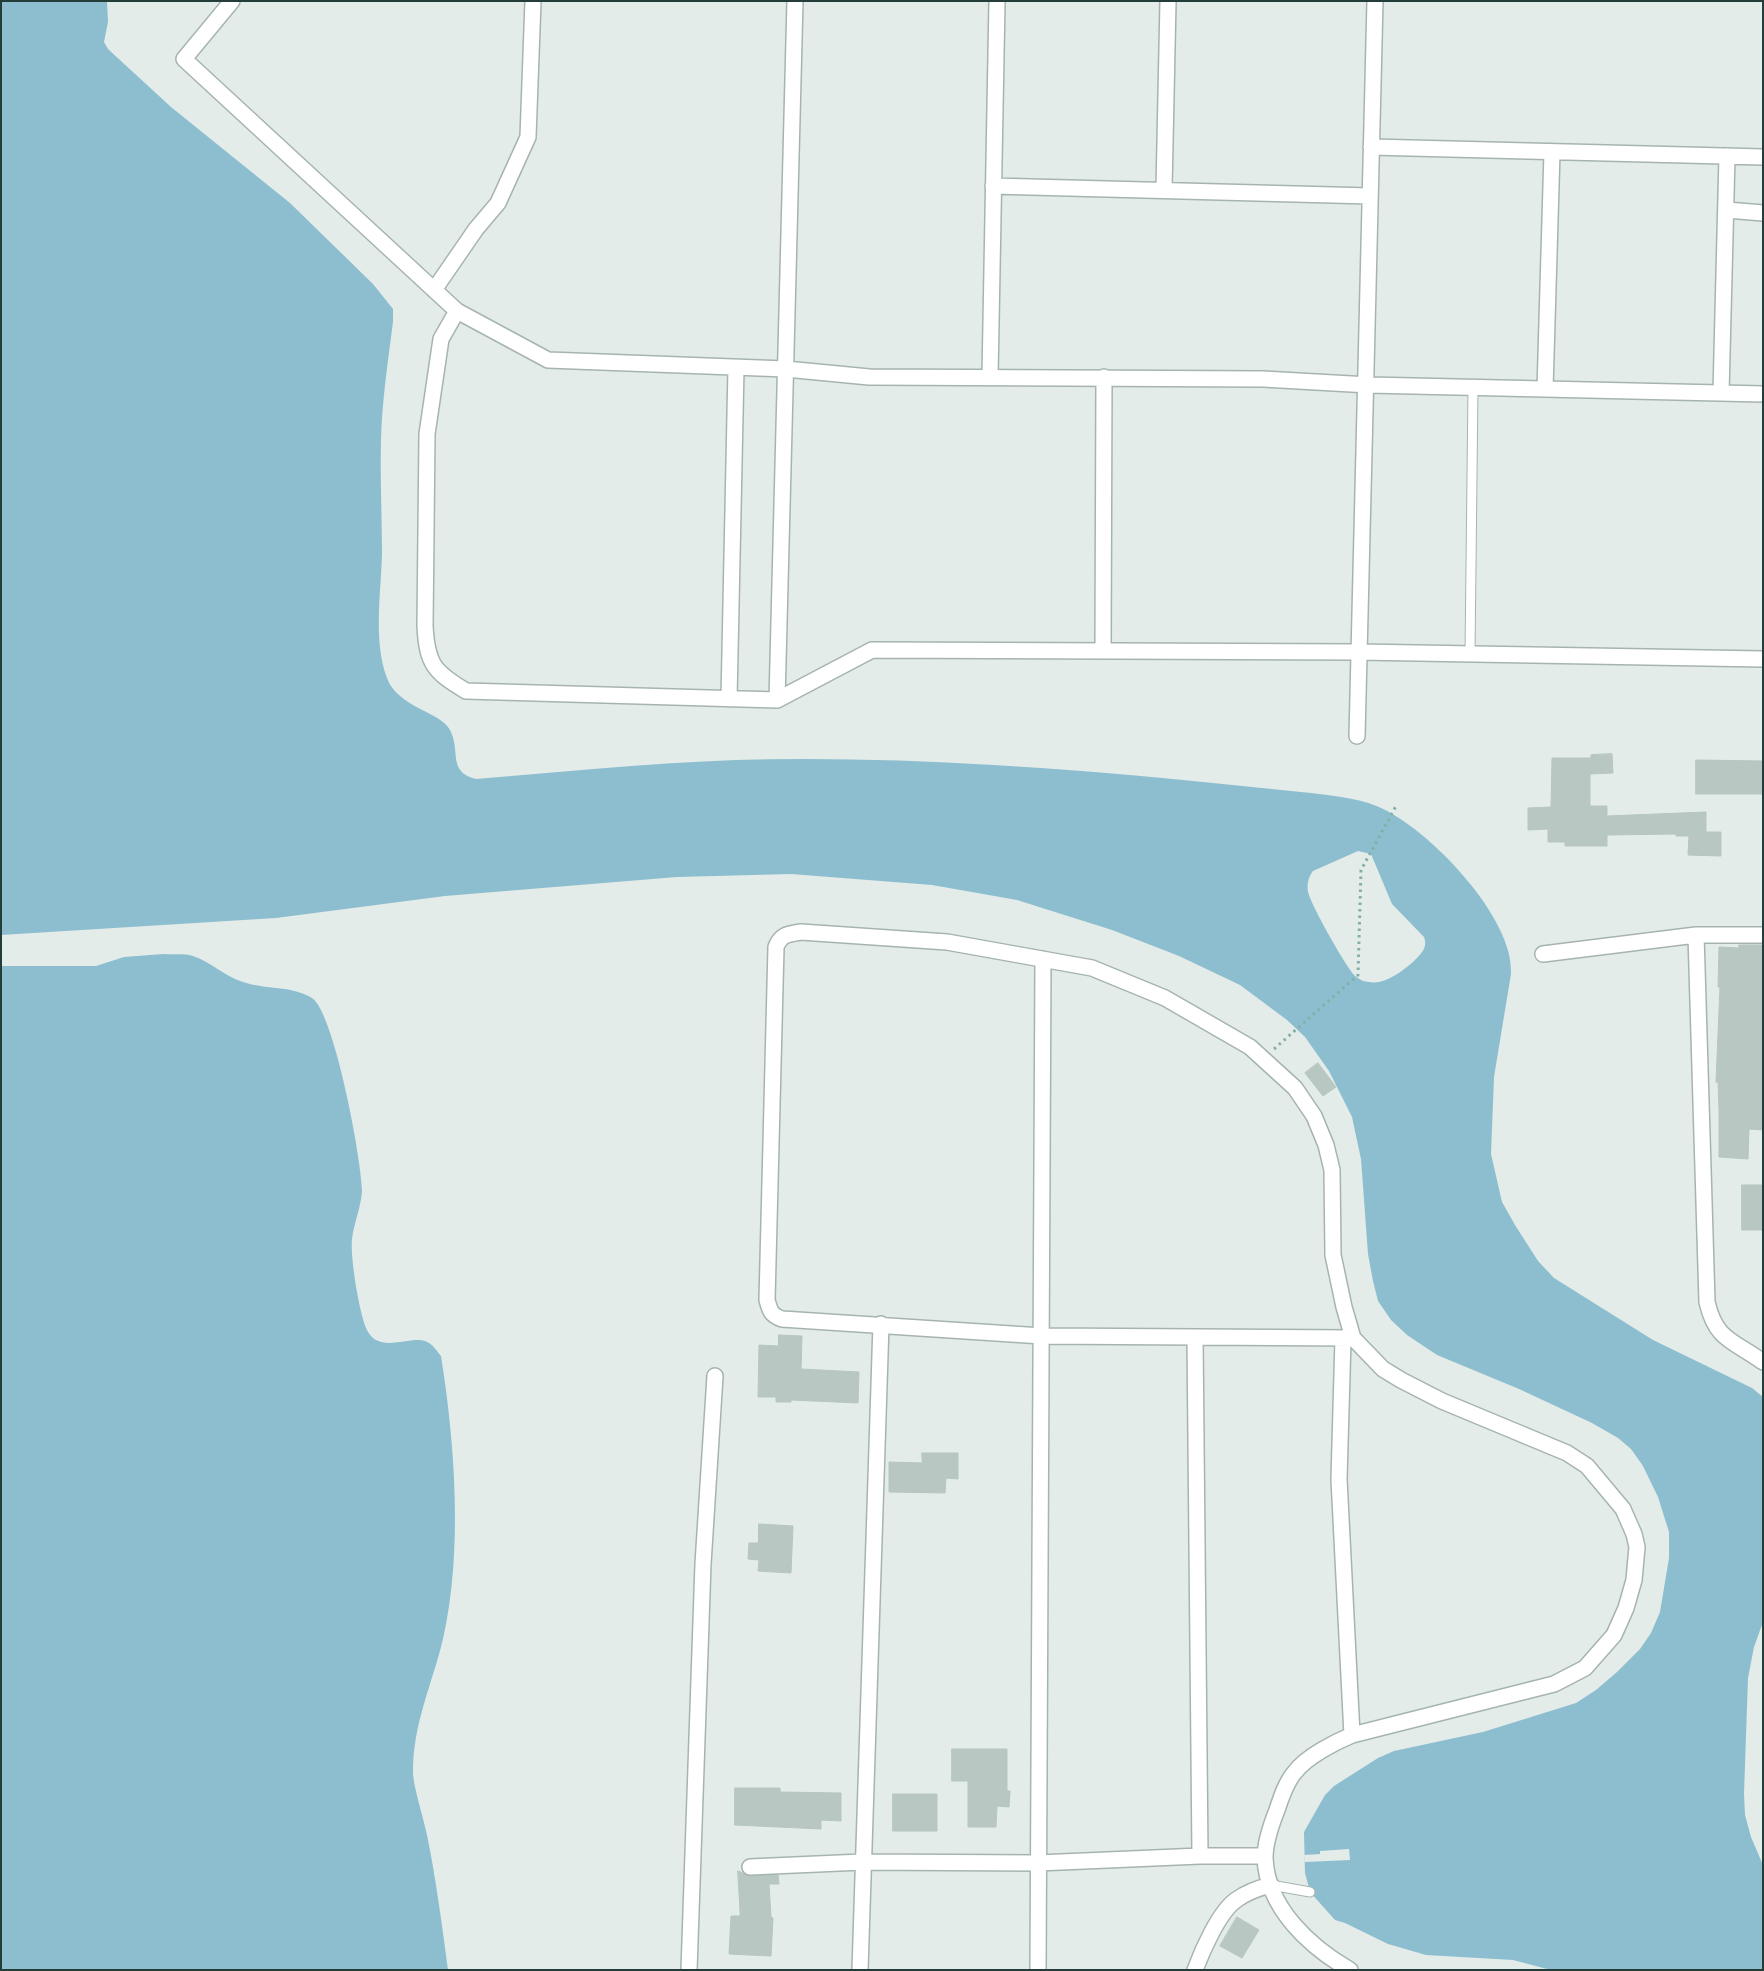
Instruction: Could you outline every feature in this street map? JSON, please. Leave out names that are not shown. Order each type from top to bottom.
[{"type":"street","points":[[232,1],[184,60],[457,311],[548,360],[786,370],[869,377],[990,376],[1263,379],[1365,385],[1763,394]]},
{"type":"street","points":[[434,290],[476,229],[498,203],[528,137],[532,1]]},
{"type":"street","points":[[777,700],[795,1]]},
{"type":"street","points":[[990,376],[996,1]]},
{"type":"street","points":[[1164,190],[1168,1]]},
{"type":"street","points":[[1357,736],[1375,1]]},
{"type":"street","points":[[1371,147],[1763,157]]},
{"type":"street","points":[[1545,389],[1552,152]]},
{"type":"street","points":[[1721,394],[1727,156]]},
{"type":"street","points":[[993,186],[1370,196]]},
{"type":"street","points":[[1726,210],[1763,213]]},
{"type":"street","points":[[457,311],[441,339],[428,434],[425,626],[426,650],[440,675],[466,690],[777,700],[872,650],[1358,652],[1763,659]]},
{"type":"street","points":[[729,699],[736,368]]},
{"type":"street","points":[[1103,651],[1104,377]]},
{"type":"street","points":[[1350,1970],[1313,1945],[1297,1930],[1271,1885],[1265,1856],[1274,1817],[1294,1772],[1337,1741],[1352,1735],[1554,1684],[1585,1668],[1606,1645],[1620,1625],[1634,1580],[1637,1558],[1634,1534],[1623,1509],[1587,1466],[1568,1454],[1442,1401],[1401,1380],[1382,1369],[1348,1339],[1042,1336],[782,1319],[774,1316],[770,1311],[768,1300],[776,947],[783,936],[801,932],[871,935],[947,942],[1092,968],[1165,998],[1239,1040],[1264,1058],[1294,1088],[1314,1116],[1330,1158],[1333,1197],[1333,1255],[1348,1339],[1340,1479],[1352,1735]]},
{"type":"street","points":[[1543,954],[1696,935],[1763,936]]},
{"type":"street","points":[[1696,935],[1707,1302],[1713,1324],[1719,1334],[1763,1362]]},
{"type":"street","points":[[1038,1970],[1043,959]]},
{"type":"street","points":[[860,1970],[862,1862],[868,1766],[881,1324]]},
{"type":"street","points":[[1195,1337],[1200,1856]]},
{"type":"street","points":[[690,1970],[702,1564],[715,1376]]},
{"type":"street","points":[[750,1867],[862,1862],[1038,1863],[1200,1856],[1265,1856]]},
{"type":"street","points":[[1195,1970],[1200,1954],[1220,1920],[1234,1901],[1254,1889],[1271,1885]]},
{"type":"lane","points":[[1470,654],[1473,388]]},
{"type":"lane","points":[[1271,1885],[1310,1892]]},
{"type":"path","points":[[1264,1058],[1358,975],[1361,870],[1396,806]]},
{"type":"water","points":[[1,1],[107,1],[108,22],[104,42],[108,49],[171,107],[290,203],[373,284],[393,309],[381,440],[382,554],[379,617],[380,648],[387,678],[392,688],[400,696],[445,724],[453,738],[458,766],[467,776],[476,779],[703,761],[848,759],[1016,766],[1242,786],[1341,797],[1379,807],[1399,818],[1421,834],[1465,877],[1484,902],[1499,927],[1508,952],[1511,974],[1494,1077],[1491,1154],[1502,1202],[1515,1225],[1538,1261],[1554,1278],[1653,1340],[1752,1388],[1763,1397],[1763,1622],[1754,1647],[1748,1678],[1744,1794],[1745,1815],[1751,1837],[1763,1865],[1763,1970],[1551,1970],[1513,1960],[1426,1955],[1388,1944],[1335,1920],[1310,1892],[1305,1873],[1304,1832],[1325,1795],[1334,1786],[1378,1758],[1394,1751],[1483,1732],[1576,1703],[1596,1690],[1640,1649],[1651,1633],[1660,1612],[1669,1558],[1669,1532],[1658,1497],[1643,1466],[1631,1449],[1618,1438],[1592,1423],[1519,1389],[1437,1355],[1407,1335],[1391,1320],[1378,1301],[1373,1281],[1368,1254],[1361,1159],[1352,1117],[1329,1071],[1305,1037],[1287,1020],[1240,985],[1179,956],[1112,930],[1017,900],[932,885],[791,874],[677,877],[445,896],[276,918],[1,935]],"holes":[[[1358,851],[1371,854],[1392,904],[1424,937],[1425,941],[1423,951],[1413,962],[1392,977],[1381,982],[1367,982],[1355,976],[1350,970],[1322,922],[1308,892],[1309,879],[1313,871]]]},
{"type":"water","points":[[163,954],[193,956],[243,982],[296,991],[312,998],[320,1009],[329,1030],[345,1088],[361,1175],[362,1191],[352,1239],[352,1258],[366,1328],[377,1341],[385,1343],[418,1340],[428,1342],[441,1356],[453,1461],[455,1534],[453,1570],[443,1639],[416,1737],[413,1772],[426,1828],[439,1902],[448,1970],[1,1970],[1,966],[96,966],[124,957]]},
{"type":"pier","points":[[1349,1849],[1350,1860],[1305,1862],[1304,1855],[1320,1854],[1320,1851]]},
{"type":"building","points":[[1612,754],[1613,773],[1590,774],[1590,806],[1607,806],[1607,816],[1706,812],[1706,832],[1721,832],[1721,856],[1688,855],[1689,836],[1676,836],[1676,834],[1607,835],[1607,846],[1565,846],[1565,842],[1548,842],[1548,829],[1528,830],[1528,808],[1551,807],[1552,758],[1591,758],[1591,755]]},
{"type":"building","points":[[1696,760],[1763,761],[1763,794],[1696,794]]},
{"type":"building","points":[[1739,945],[1763,945],[1763,1130],[1749,1129],[1748,1159],[1719,1157],[1718,1082],[1716,1082],[1720,987],[1718,987],[1719,947],[1739,948]]},
{"type":"building","points":[[1318,1063],[1336,1087],[1323,1096],[1305,1073]]},
{"type":"building","points":[[1742,1185],[1763,1185],[1763,1230],[1742,1230]]},
{"type":"building","points":[[779,1335],[802,1336],[801,1369],[859,1372],[858,1403],[791,1400],[791,1402],[776,1402],[776,1397],[758,1397],[759,1345],[778,1346]]},
{"type":"building","points":[[922,1453],[958,1453],[958,1479],[946,1478],[945,1493],[889,1492],[889,1462],[922,1463]]},
{"type":"building","points":[[759,1524],[793,1526],[791,1573],[758,1571],[759,1560],[748,1559],[749,1543],[758,1543]]},
{"type":"building","points":[[952,1749],[1007,1749],[1007,1791],[1010,1791],[1009,1807],[997,1806],[996,1827],[968,1827],[968,1781],[952,1781]]},
{"type":"building","points":[[735,1788],[780,1788],[780,1792],[841,1793],[841,1821],[821,1820],[821,1829],[735,1825]]},
{"type":"building","points":[[893,1794],[937,1794],[937,1831],[893,1831]]},
{"type":"building","points":[[738,1871],[750,1876],[778,1875],[779,1884],[769,1884],[771,1917],[773,1918],[771,1956],[729,1954],[731,1916],[740,1916]]},
{"type":"building","points":[[1237,1917],[1259,1930],[1242,1958],[1220,1946]]}]
